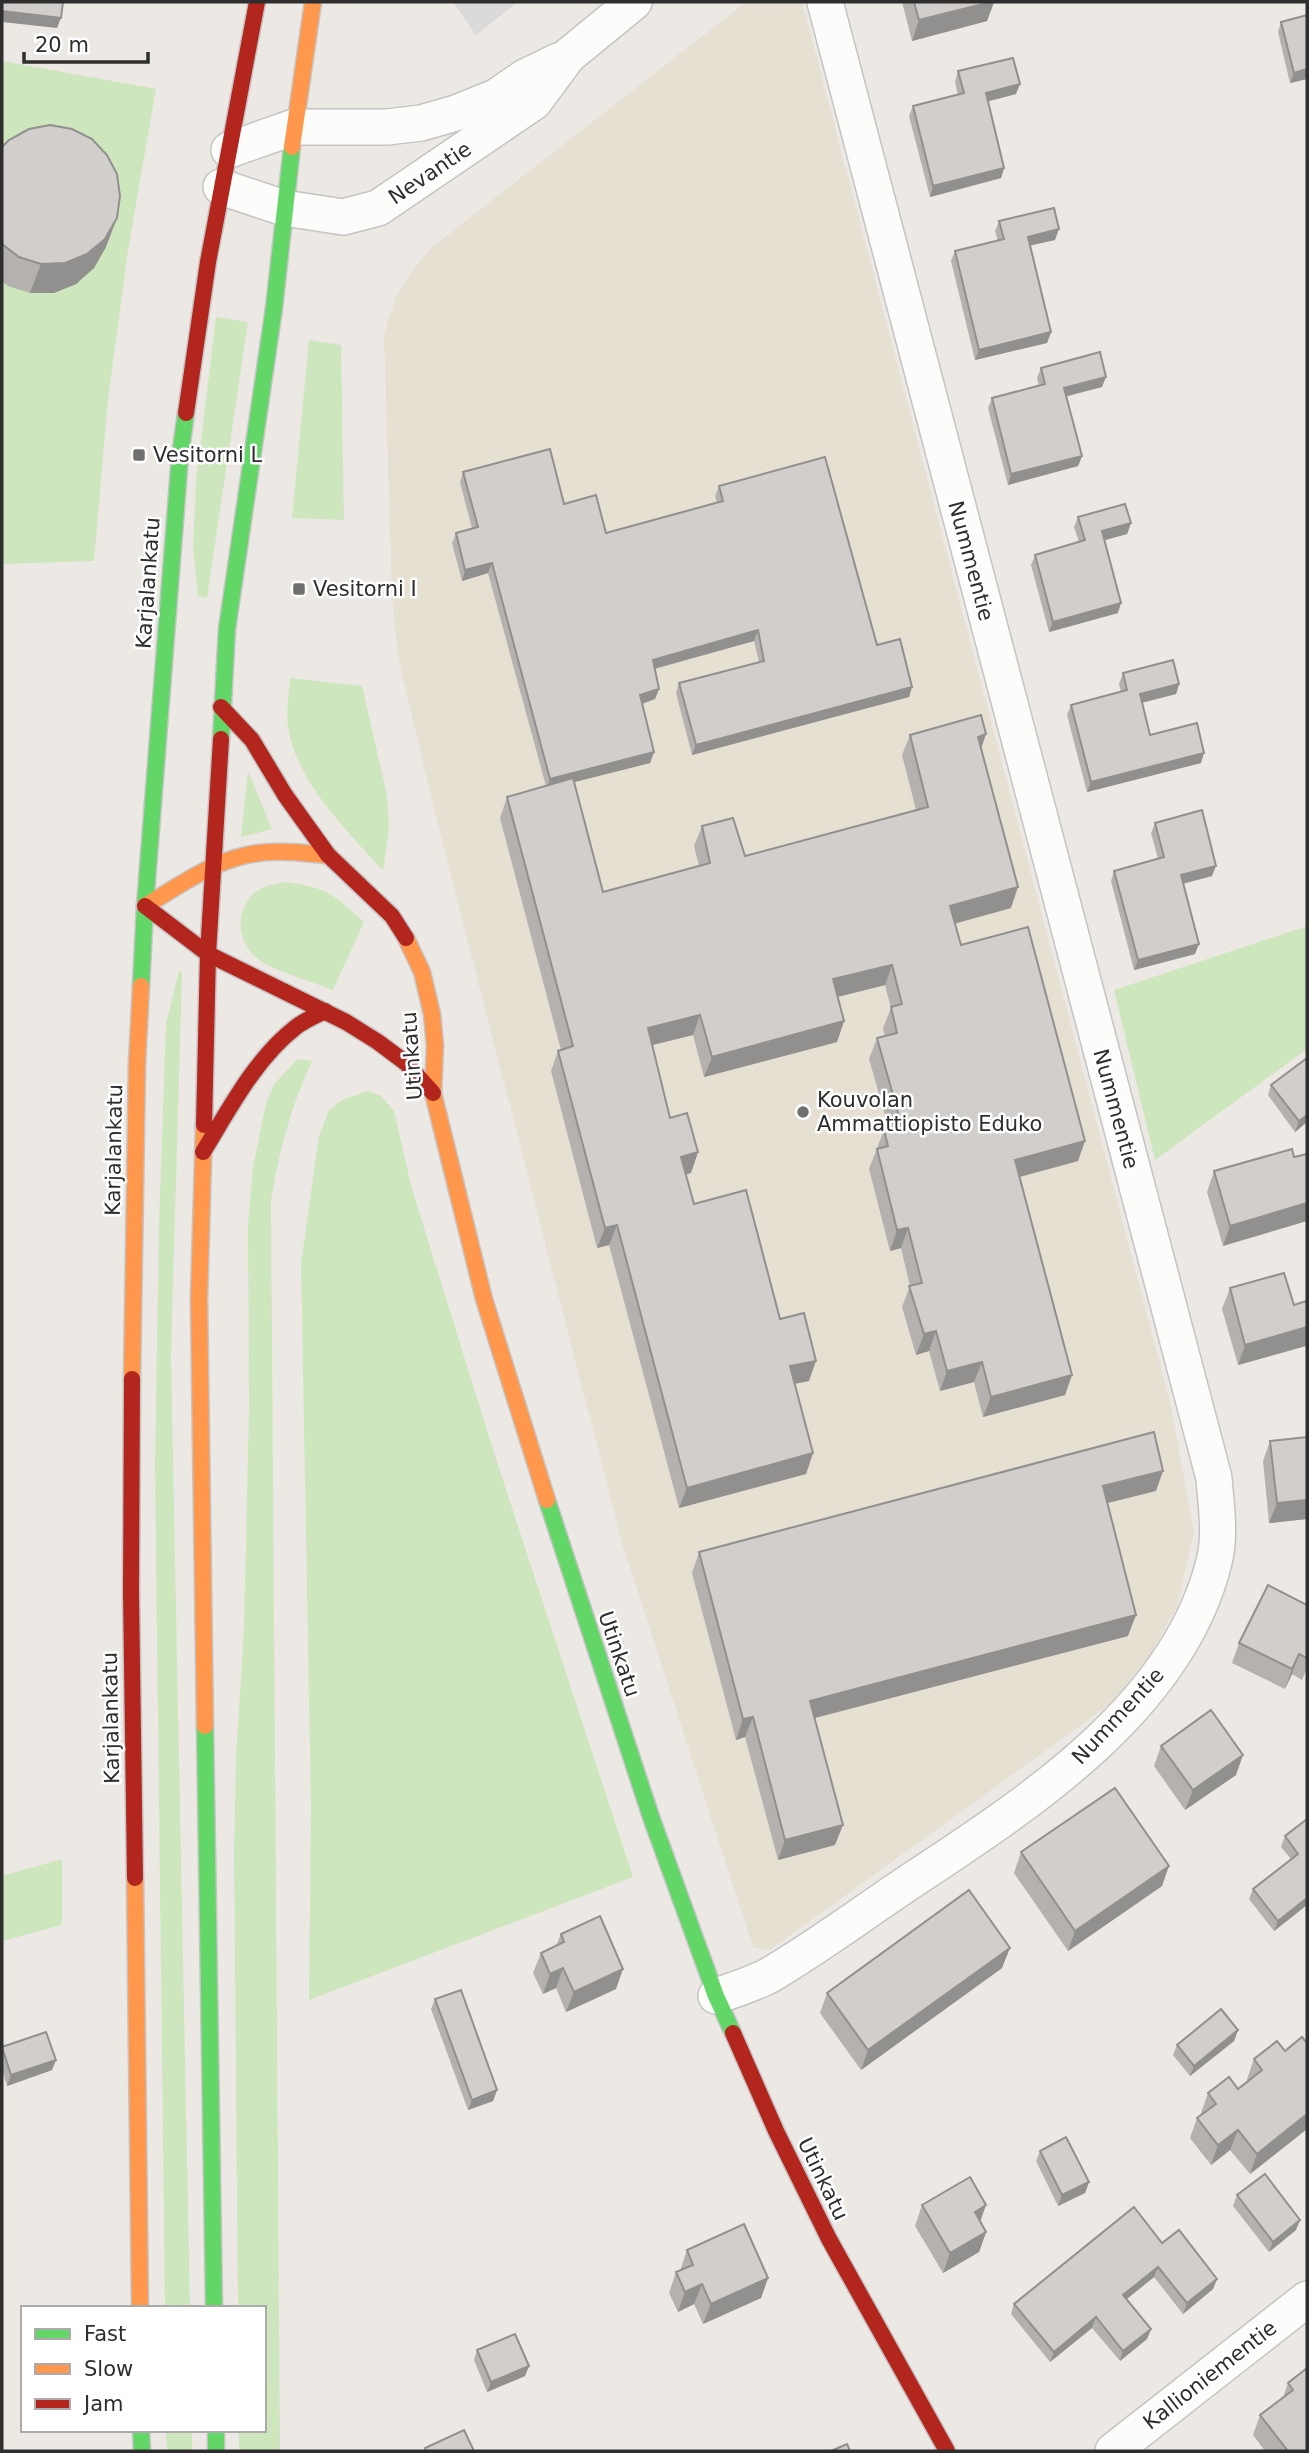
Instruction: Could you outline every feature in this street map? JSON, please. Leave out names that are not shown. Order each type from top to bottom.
[{"type":"main road","name":"Karjalankatu","points":[[140,2306],[131,1592],[132,1283],[137,1063],[145,906],[180,457],[202,297],[257,2]]},
{"type":"main road","points":[[214,2306],[199,1299],[208,954],[227,629],[274,308],[294,127],[313,2]]},
{"type":"main road","name":"Utinkatu","points":[[221,707],[252,740],[285,795],[328,855],[392,916],[418,962],[432,1014],[435,1046],[433,1093],[484,1299],[565,1559],[652,1816],[716,1996],[776,2131],[829,2239],[947,2451]]},
{"type":"main road","points":[[328,855],[288,852],[246,856],[212,868],[145,906],[208,954],[325,1011],[378,1042],[406,1063],[433,1093]]},
{"type":"main road","points":[[202,1154],[246,1081],[276,1046],[297,1027],[325,1011]]},
{"type":"main road","points":[[141,2432],[142,2451]]},
{"type":"main road","points":[[216,2432],[216,2451]]},
{"type":"street","name":"Nevantie","points":[[229,150],[294,127],[387,127],[421,123],[456,113],[496,97],[525,77],[568,56],[634,2]]},
{"type":"street","name":"Nummentie","points":[[716,1996],[770,1975],[1047,1788],[1098,1742],[1163,1670],[1185,1634],[1204,1594],[1215,1561],[1218,1532],[1214,1478],[1197,1411],[1006,696],[825,2]]},
{"type":"street","name":"Nevantie","points":[[221,187],[284,208],[343,217],[378,208],[534,102],[568,56]]},
{"type":"street","name":"Kallioniementie","points":[[1113,2451],[1307,2299]]},
{"type":"shaded area","points":[[453,2],[518,2],[476,35]]},
{"type":"shaded area","name":"Kouvolan Ammattiopisto Eduko","points":[[746,2],[802,2],[1170,1402],[1194,1533],[1177,1607],[1150,1655],[1113,1702],[770,1950],[753,1947],[622,1543],[437,821],[398,657],[392,597],[384,334],[396,297],[411,272],[431,248]]},
{"type":"green space","points":[[2,61],[156,89],[128,250],[108,400],[94,561],[2,564]]},
{"type":"green space","points":[[216,317],[248,322],[207,598],[198,596],[193,548],[196,481]]},
{"type":"green space","points":[[309,340],[341,345],[344,520],[292,518]]},
{"type":"green space","points":[[290,678],[362,686],[387,795],[389,829],[383,871],[325,805],[301,767],[288,727]]},
{"type":"green space","points":[[248,771],[272,829],[241,837]]},
{"type":"green space","points":[[285,882],[310,886],[329,893],[364,922],[333,990],[265,963],[250,951],[244,942],[241,921],[247,901],[264,887]]},
{"type":"green space","points":[[1307,926],[1307,1049],[1155,1160],[1114,990]]},
{"type":"green space","points":[[179,971],[182,972],[171,1357],[190,2306],[165,2306],[155,1468],[166,1024]]},
{"type":"green space","points":[[298,1059],[312,1061],[287,1130],[271,1201],[280,2451],[239,2451],[239,2432],[266,2432],[266,2306],[238,2306],[234,1852],[236,1758],[244,1628],[249,1408],[248,1224],[253,1167],[266,1103],[275,1083]]},
{"type":"green space","points":[[368,1091],[381,1096],[394,1111],[412,1189],[496,1459],[633,1877],[309,2000],[311,1805],[301,1264],[319,1136],[329,1110],[342,1100]]},
{"type":"green space","points":[[62,1859],[62,1925],[2,1941],[2,1876]]},
{"type":"green space","points":[[166,2432],[192,2432],[192,2451],[167,2451]]},
{"type":"building","points":[[2,2],[63,2],[61,18],[2,11]]},
{"type":"building","points":[[914,2],[991,2],[919,20]]},
{"type":"building","points":[[1307,15],[1307,69],[1294,73],[1281,22]]},
{"type":"building","points":[[1013,58],[1020,84],[986,93],[1004,168],[933,186],[913,106],[964,93],[958,71]]},
{"type":"building","points":[[50,125],[72,129],[92,139],[107,155],[117,174],[120,196],[117,218],[105,239],[87,254],[65,263],[41,264],[19,257],[2,244],[2,147],[29,129]]},
{"type":"building","points":[[1054,208],[1059,229],[1028,237],[1051,332],[979,350],[955,251],[1004,239],[999,221]]},
{"type":"building","points":[[1100,352],[1106,377],[1064,388],[1082,456],[1011,474],[992,398],[1045,384],[1041,368]]},
{"type":"building","points":[[550,449],[564,504],[596,495],[606,533],[723,501],[719,486],[825,457],[877,645],[900,639],[912,687],[696,745],[679,683],[764,661],[758,630],[653,660],[659,689],[640,695],[654,752],[550,779],[492,563],[465,570],[456,533],[478,527],[463,472]]},
{"type":"building","points":[[1125,504],[1131,523],[1102,531],[1121,603],[1053,622],[1035,555],[1085,540],[1078,517]]},
{"type":"building","points":[[1173,660],[1179,684],[1140,694],[1150,735],[1197,723],[1204,753],[1091,782],[1071,705],[1127,690],[1123,673]]},
{"type":"building","points":[[981,715],[986,734],[978,737],[1018,887],[950,906],[961,945],[1028,927],[1085,1141],[1015,1160],[1072,1375],[991,1397],[982,1362],[947,1371],[936,1331],[924,1334],[909,1286],[922,1283],[908,1228],[897,1230],[877,1149],[888,1146],[884,1130],[902,1127],[877,1038],[897,1033],[891,1007],[902,1004],[892,965],[833,979],[844,1021],[712,1057],[700,1015],[648,1028],[670,1118],[687,1113],[698,1152],[681,1157],[694,1204],[746,1190],[780,1319],[804,1313],[816,1361],[790,1366],[813,1453],[687,1488],[617,1225],[605,1228],[558,1051],[573,1046],[507,797],[573,778],[603,892],[710,863],[702,826],[733,818],[745,856],[928,807],[910,735]]},
{"type":"building","points":[[1202,810],[1216,866],[1181,875],[1199,944],[1138,960],[1114,871],[1164,857],[1155,823]]},
{"type":"building","points":[[1307,1058],[1307,1115],[1299,1121],[1271,1085]]},
{"type":"building","points":[[1292,1149],[1294,1157],[1307,1154],[1307,1203],[1230,1226],[1214,1171]]},
{"type":"building","points":[[1284,1273],[1294,1305],[1306,1301],[1307,1327],[1245,1345],[1230,1288]]},
{"type":"building","points":[[1154,1432],[1163,1471],[1103,1486],[1136,1615],[810,1701],[843,1825],[785,1840],[753,1717],[743,1719],[699,1552]]},
{"type":"building","points":[[1307,1437],[1307,1500],[1277,1503],[1270,1441]]},
{"type":"building","points":[[1268,1585],[1307,1605],[1307,1658],[1299,1654],[1292,1669],[1239,1643]]},
{"type":"building","points":[[1211,1710],[1243,1755],[1193,1790],[1161,1746]]},
{"type":"building","points":[[1115,1788],[1169,1866],[1075,1931],[1021,1852]]},
{"type":"building","points":[[1307,1819],[1307,1898],[1278,1921],[1253,1889],[1298,1854],[1285,1836]]},
{"type":"building","points":[[969,1890],[1010,1948],[868,2050],[827,1993]]},
{"type":"building","points":[[600,1916],[623,1969],[574,1992],[563,1968],[550,1974],[541,1953],[564,1942],[561,1934]]},
{"type":"building","points":[[461,1990],[497,2090],[472,2100],[435,1999]]},
{"type":"building","points":[[1221,2009],[1238,2030],[1194,2066],[1177,2045]]},
{"type":"building","points":[[46,2032],[56,2060],[11,2075],[2,2047]]},
{"type":"building","points":[[1302,2037],[1307,2043],[1307,2114],[1257,2154],[1238,2130],[1218,2145],[1197,2118],[1216,2104],[1208,2093],[1229,2077],[1238,2089],[1262,2070],[1254,2059],[1277,2041],[1285,2051]]},
{"type":"building","points":[[1066,2137],[1089,2182],[1062,2195],[1040,2151]]},
{"type":"building","points":[[1265,2174],[1300,2220],[1273,2242],[1237,2195]]},
{"type":"building","points":[[970,2177],[986,2205],[975,2212],[986,2232],[950,2253],[922,2205]]},
{"type":"building","points":[[1134,2207],[1162,2243],[1179,2230],[1217,2279],[1187,2303],[1158,2267],[1123,2295],[1151,2329],[1123,2351],[1096,2317],[1054,2352],[1014,2304]]},
{"type":"building","points":[[744,2224],[768,2278],[711,2304],[702,2284],[685,2292],[676,2272],[693,2265],[687,2250]]},
{"type":"building","points":[[515,2334],[529,2366],[491,2382],[477,2350]]},
{"type":"building","points":[[1307,2368],[1307,2451],[1288,2451],[1260,2415],[1293,2390],[1288,2383]]},
{"type":"building","points":[[464,2430],[474,2451],[426,2451],[425,2448]]},
{"type":"building","points":[[847,2444],[850,2451],[831,2451]]},
{"type":"traffic: fast","points":[[221,739],[227,629],[274,308],[292,147]]},
{"type":"traffic: fast","points":[[141,986],[180,456],[186,413]]},
{"type":"traffic: fast","points":[[547,1500],[651,1817],[716,1996],[733,2033]]},
{"type":"traffic: fast","points":[[205,1726],[214,2306]]},
{"type":"traffic: fast","points":[[141,2432],[142,2451]]},
{"type":"traffic: fast","points":[[216,2432],[216,2451]]},
{"type":"traffic: slow","points":[[292,147],[313,2]]},
{"type":"traffic: slow","points":[[145,906],[194,876],[247,855],[267,852],[328,855]]},
{"type":"traffic: slow","points":[[406,938],[422,972],[432,1014],[435,1046],[433,1093],[484,1299],[547,1500]]},
{"type":"traffic: slow","points":[[132,1379],[137,1063],[141,986]]},
{"type":"traffic: slow","points":[[204,1125],[199,1299],[205,1726]]},
{"type":"traffic: slow","points":[[135,1878],[140,2306]]},
{"type":"traffic: jam","points":[[186,413],[208,262],[257,2]]},
{"type":"traffic: jam","points":[[221,707],[252,740],[285,795],[328,855],[392,916],[406,938]]},
{"type":"traffic: jam","points":[[204,1125],[208,954],[221,739]]},
{"type":"traffic: jam","points":[[145,906],[208,954],[346,1022],[378,1042],[406,1063],[433,1093]]},
{"type":"traffic: jam","points":[[203,1152],[244,1085],[268,1054],[296,1027],[325,1011]]},
{"type":"traffic: jam","points":[[132,1379],[131,1592],[135,1878]]},
{"type":"traffic: jam","points":[[733,2033],[776,2131],[829,2239],[947,2451]]},
{"type":"place","name":"Vesitorni L","points":[[139,455]]},
{"type":"place","name":"Vesitorni I","points":[[299,589]]},
{"type":"place","name":"Kouvolan Ammattiopisto Eduko","points":[[803,1112]]}]
